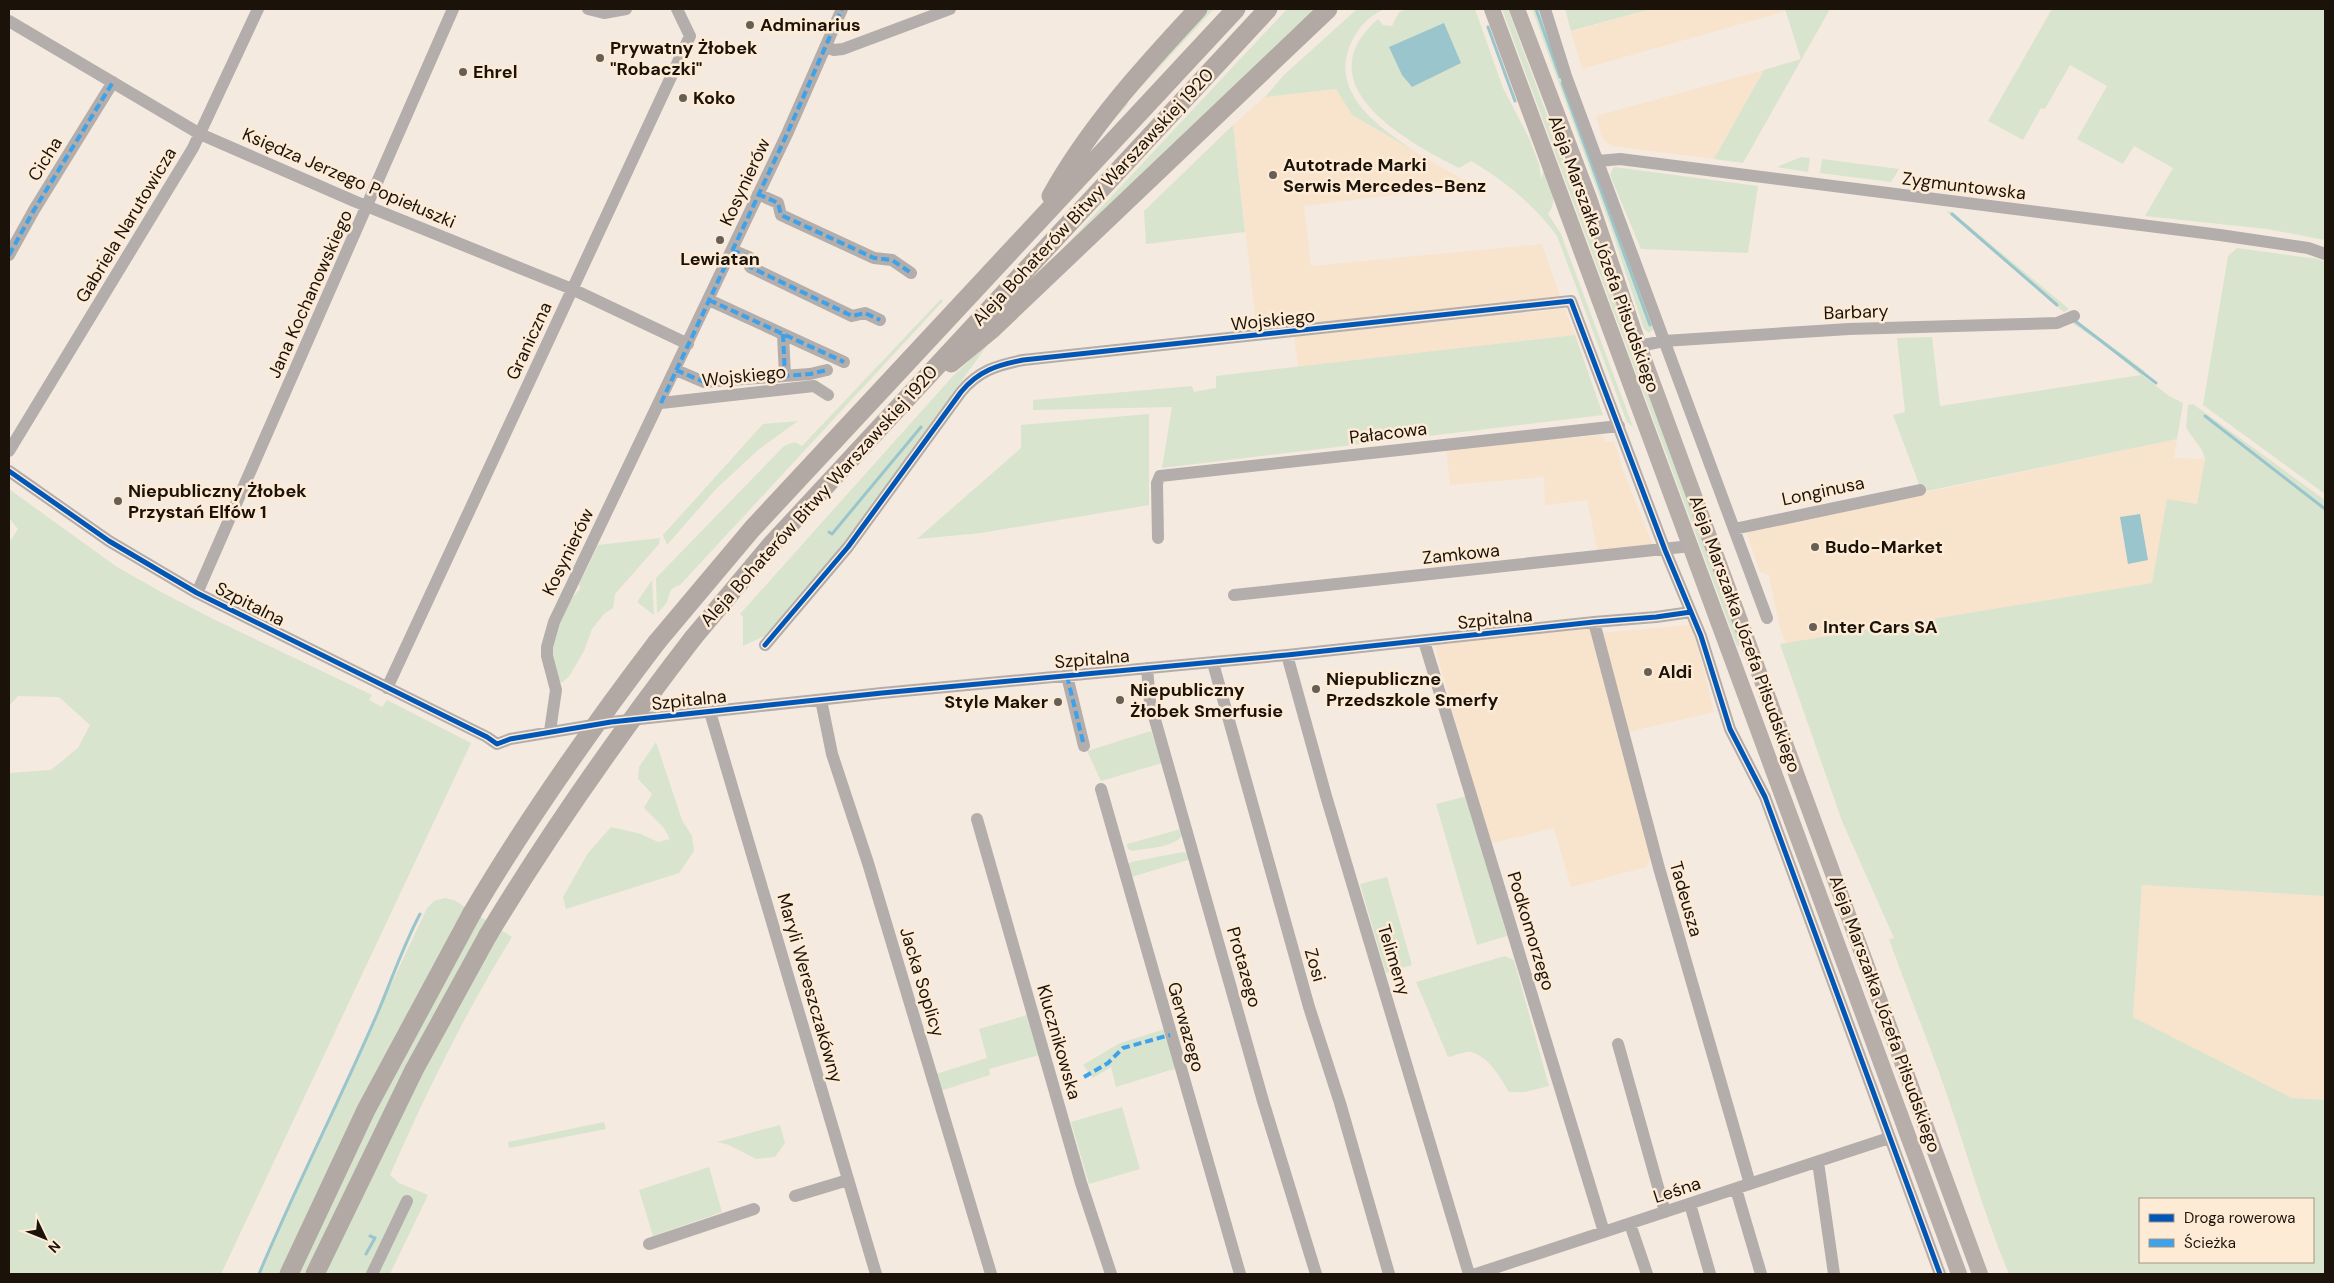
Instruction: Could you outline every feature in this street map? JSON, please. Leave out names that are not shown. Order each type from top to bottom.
[{"type":"highway","points":[[1039,219],[1064,172],[1127,86],[1198,9]]},
{"type":"highway","name":"Aleja Bohaterów Bitwy Warszawskiej 1920","points":[[289,1274],[366,1110],[472,913],[516,838],[558,776],[656,642],[752,529],[1236,9]]},
{"type":"highway","name":"Aleja Bohaterów Bitwy Warszawskiej 1920","points":[[315,1274],[414,1070],[488,935],[518,885],[580,791],[692,638],[770,546],[890,414],[1268,9]]},
{"type":"highway","points":[[890,414],[991,330],[1328,9]]},
{"type":"main road","name":"Aleja Marszałka Józefa Piłsudskiego","points":[[1492,9],[1959,1274]]},
{"type":"main road","name":"Aleja Marszałka Józefa Piłsudskiego","points":[[1517,9],[1588,198],[1639,346],[1980,1274]]},
{"type":"street","name":"Gabriela Narutowicza","points":[[9,452],[200,134],[258,9]]},
{"type":"street","name":"Jana Kochanowskiego","points":[[197,592],[453,9]]},
{"type":"street","points":[[588,9],[604,13],[626,9]]},
{"type":"street","name":"Graniczna","points":[[387,688],[690,36],[677,9]]},
{"type":"street","name":"Kosynierów","points":[[550,731],[556,690],[547,656],[550,634],[661,403],[842,9]]},
{"type":"street","points":[[825,46],[834,50],[843,49],[950,9]]},
{"type":"street","name":"Aleja Marszałka Józefa Piłsudskiego","points":[[1546,9],[1566,76],[1767,618]]},
{"type":"street","name":"Księdza Jerzego Popiełuszki","points":[[11,26],[113,82],[200,134],[368,206],[572,289],[688,344]]},
{"type":"street","name":"Cicha","points":[[9,255],[39,201],[113,82]]},
{"type":"street","name":"Zygmuntowska","points":[[1598,161],[1620,159],[2210,234],[2308,248],[2325,254]]},
{"type":"street","points":[[758,194],[778,203],[781,215],[874,258],[892,260],[911,273]]},
{"type":"street","points":[[732,250],[749,258],[750,267],[852,316],[865,312],[880,320]]},
{"type":"street","points":[[709,300],[844,362]]},
{"type":"street","name":"Wojskiego","points":[[765,644],[848,547],[961,392],[980,373],[1001,364],[1023,360],[1571,301],[1619,426]]},
{"type":"street","name":"Barbary","points":[[1639,346],[1664,341],[1848,329],[2057,323],[2074,316]]},
{"type":"street","points":[[783,334],[785,376]]},
{"type":"street","points":[[676,370],[704,382],[785,376],[827,370]]},
{"type":"street","name":"Wojskiego","points":[[661,403],[814,386],[828,395]]},
{"type":"street","points":[[1619,426],[1665,550],[1691,612],[1730,728],[1765,797],[1940,1274]]},
{"type":"street","name":"Pałacowa","points":[[1158,538],[1157,483],[1160,476],[1619,426]]},
{"type":"street","name":"Szpitalna","points":[[9,471],[110,541],[197,592],[494,741],[611,722],[1287,655],[1691,612]]},
{"type":"street","name":"Longinusa","points":[[1734,529],[1920,490]]},
{"type":"street","name":"Zamkowa","points":[[1234,595],[1691,546]]},
{"type":"street","name":"Tadeusza","points":[[1594,622],[1659,868],[1750,1184]]},
{"type":"street","name":"Podkomorzego","points":[[1424,640],[1604,1232]]},
{"type":"street","name":"Telimeny","points":[[1287,655],[1332,815],[1469,1274]]},
{"type":"street","name":"Zosi","points":[[1213,662],[1309,1007],[1340,1103],[1389,1274]]},
{"type":"street","name":"Protazego","points":[[1147,668],[1150,702],[1264,1101],[1316,1274]]},
{"type":"street","points":[[1067,676],[1084,746]]},
{"type":"street","name":"Jacka Soplicy","points":[[821,700],[832,754],[868,863],[991,1274]]},
{"type":"street","name":"Maryli Wereszczakówny","points":[[710,712],[876,1274]]},
{"type":"street","name":"Gerwazego","points":[[1101,789],[1240,1274]]},
{"type":"street","name":"Klucznikowska","points":[[977,819],[1081,1183],[1111,1274]]},
{"type":"street","points":[[1618,1044],[1665,1212]]},
{"type":"street","name":"Leśna","points":[[1476,1274],[1504,1270],[1604,1232],[1889,1138]]},
{"type":"street","points":[[1818,1162],[1834,1274]]},
{"type":"street","points":[[795,1196],[848,1180]]},
{"type":"street","points":[[1736,1189],[1761,1274]]},
{"type":"street","points":[[372,1274],[407,1201]]},
{"type":"street","points":[[1690,1204],[1710,1274]]},
{"type":"street","points":[[649,1244],[754,1209]]},
{"type":"street","points":[[1630,1224],[1647,1274]]},
{"type":"shaded area","points":[[1650,9],[1785,9],[1786,11],[1582,69],[1571,32]]},
{"type":"shaded area","points":[[1764,70],[1714,159],[1612,146],[1602,138],[1596,116]]},
{"type":"shaded area","points":[[1336,89],[1352,115],[1472,185],[1304,206],[1311,266],[1542,244],[1561,299],[1257,332],[1233,125],[1265,97]]},
{"type":"shaded area","points":[[1565,309],[1575,335],[1298,367],[1294,336]]},
{"type":"shaded area","points":[[1602,435],[1606,442],[1614,441],[1623,470],[1654,548],[1598,554],[1587,500],[1545,505],[1544,477],[1450,485],[1446,448]]},
{"type":"shaded area","points":[[2177,439],[2174,458],[2205,459],[2197,504],[2167,500],[2152,583],[1786,644],[1780,629],[1769,575],[1760,572],[1747,534],[1749,530]]},
{"type":"shaded area","points":[[1594,622],[1652,856],[1646,867],[1571,887],[1554,828],[1489,844],[1433,639]]},
{"type":"shaded area","points":[[1690,625],[1694,630],[1714,712],[1624,733],[1599,633]]},
{"type":"shaded area","points":[[2142,885],[2325,896],[2325,1100],[2292,1098],[2133,1017]]},
{"type":"green space","points":[[1208,9],[1214,9],[1127,102],[1128,104],[1104,131],[1146,75]]},
{"type":"green space","points":[[1287,9],[1317,9],[1039,274]]},
{"type":"green space","points":[[1357,9],[1385,9],[1365,22],[1351,43],[1346,61],[1347,78],[1352,94],[1374,121],[1418,153],[1352,115],[1336,89],[1265,97],[1284,75]]},
{"type":"green space","points":[[1407,9],[1475,9],[1503,88],[1529,138],[1539,164],[1541,180],[1544,170],[1551,187],[1553,203],[1548,214],[1561,234],[1633,427],[1627,422],[1557,236],[1549,225],[1518,194],[1483,168],[1471,161],[1459,168],[1413,143],[1370,108],[1357,88],[1352,66],[1358,43],[1378,19],[1383,25],[1392,26],[1399,12]]},
{"type":"green space","points":[[1502,9],[1508,9],[1742,645],[1737,646]]},
{"type":"green space","points":[[1532,9],[1541,9],[1654,329],[1649,333],[1644,329],[1611,228]]},
{"type":"green space","points":[[1565,9],[1650,9],[1571,31]]},
{"type":"green space","points":[[1785,9],[1830,9],[1743,163],[1714,159],[1764,70],[1801,59]]},
{"type":"green space","points":[[2052,9],[2325,9],[2325,240],[2267,229],[2145,216],[2173,168],[2134,146],[2123,164],[2077,139],[2107,86],[2070,65],[2045,109],[2041,108],[2023,140],[1988,121]]},
{"type":"green space","points":[[1233,125],[1245,232],[1146,244],[1144,211]]},
{"type":"green space","points":[[1801,157],[1810,158],[1808,172],[1777,167]]},
{"type":"green space","points":[[1822,159],[1899,169],[1891,182],[1820,173]]},
{"type":"green space","points":[[1614,167],[1758,186],[1748,253],[1641,249],[1610,175]]},
{"type":"green space","points":[[1946,211],[1952,212],[2069,309],[2064,312],[2060,309]]},
{"type":"green space","points":[[2237,248],[2318,259],[2325,262],[2325,494],[2203,405],[2228,256]]},
{"type":"green space","points":[[941,299],[943,301],[680,585],[672,589],[667,602],[658,613],[656,578],[784,446],[795,442],[802,446]]},
{"type":"green space","points":[[2075,319],[2145,371],[2142,375],[2169,396],[2183,403],[2177,439],[1922,492],[1893,415],[1905,412],[1897,338],[1932,337],[1940,406],[2141,375],[2102,343],[2072,323]]},
{"type":"green space","points":[[1575,335],[1603,415],[1162,468],[1172,407],[1033,410],[1033,400],[1192,386],[1194,392],[1216,388],[1216,376]]},
{"type":"green space","points":[[991,340],[854,530],[780,621],[764,636],[743,646],[743,617],[740,614],[953,376]]},
{"type":"green space","points":[[2193,404],[2325,500],[2325,896],[2142,885],[2133,1017],[2292,1098],[2325,1100],[2325,1274],[2009,1274],[1984,1207],[1939,1073],[1889,939],[1894,938],[1842,821],[1780,644],[2152,583],[2167,499],[2197,504],[2205,459],[2202,450],[2186,428],[2188,405]]},
{"type":"green space","points":[[1149,414],[1149,505],[981,533],[917,539],[1021,448],[1021,425]]},
{"type":"green space","points":[[798,421],[758,450],[715,490],[667,545],[663,535],[763,424]]},
{"type":"green space","points":[[9,489],[117,567],[163,593],[372,695],[369,700],[382,707],[387,700],[471,743],[221,1274],[9,1274],[9,773],[51,770],[78,748],[90,725],[59,697],[18,696],[9,706],[9,543],[18,529],[9,518]]},
{"type":"green space","points":[[660,538],[659,544],[615,594],[613,608],[604,614],[592,629],[584,651],[570,675],[558,684],[551,650],[554,635],[571,599],[580,589],[579,584],[598,545]]},
{"type":"green space","points":[[652,580],[654,614],[654,615],[637,602]]},
{"type":"green space","points":[[1151,731],[1162,763],[1101,781],[1087,751]]},
{"type":"green space","points":[[656,742],[682,820],[692,836],[694,851],[679,873],[566,909],[563,897],[588,853],[611,827],[641,834],[658,842],[670,839],[664,828],[644,808],[652,794],[638,779],[639,767]]},
{"type":"green space","points":[[1467,796],[1507,936],[1477,945],[1436,804]]},
{"type":"green space","points":[[1181,829],[1183,834],[1179,839],[1167,845],[1132,851],[1128,849],[1127,844]]},
{"type":"green space","points":[[1183,852],[1188,853],[1191,859],[1128,878],[1127,865],[1131,862]]},
{"type":"green space","points":[[1387,877],[1412,965],[1386,973],[1360,884]]},
{"type":"green space","points":[[445,898],[454,900],[512,937],[478,995],[447,1054],[390,1175],[399,1183],[428,1195],[390,1274],[259,1274],[291,1198],[427,908],[434,901]]},
{"type":"green space","points":[[1505,956],[1514,960],[1549,1086],[1525,1092],[1509,1092],[1493,1068],[1477,1054],[1469,1052],[1448,1057],[1416,982]]},
{"type":"green space","points":[[1027,1015],[1039,1055],[989,1069],[990,1075],[940,1091],[936,1074],[987,1058],[979,1029]]},
{"type":"green space","points":[[1165,1029],[1177,1068],[1116,1087],[1111,1067],[1093,1078],[1083,1065],[1120,1043]]},
{"type":"green space","points":[[1122,1107],[1140,1169],[1089,1184],[1071,1122]]},
{"type":"green space","points":[[604,1122],[606,1129],[509,1148],[508,1142]]},
{"type":"green space","points":[[780,1125],[785,1143],[775,1157],[756,1159],[729,1145],[717,1142]]},
{"type":"green space","points":[[709,1167],[722,1212],[653,1236],[639,1190]]},
{"type":"water","points":[[1444,23],[1461,63],[1412,87],[1402,75],[1389,47]]},
{"type":"water","points":[[2140,514],[2148,560],[2128,564],[2120,517]]},
{"type":"waterway","points":[[1536,9],[1560,77]]},
{"type":"waterway","points":[[1488,27],[1515,101]]},
{"type":"waterway","points":[[1562,83],[1650,325]]},
{"type":"waterway","points":[[1952,214],[2057,305]]},
{"type":"waterway","points":[[2075,321],[2156,383]]},
{"type":"waterway","points":[[2205,416],[2325,509]]},
{"type":"waterway","points":[[829,532],[832,534],[921,427]]},
{"type":"waterway","points":[[259,1274],[378,1012],[420,914]]},
{"type":"waterway","points":[[366,1254],[375,1238],[370,1236]]},
{"type":"marked path","points":[[661,403],[787,134],[842,9]]},
{"type":"marked path","points":[[9,255],[34,210],[113,82]]},
{"type":"marked path","points":[[758,194],[778,203],[781,215],[874,258],[892,260],[911,273]]},
{"type":"marked path","points":[[732,250],[749,257],[750,267],[852,316],[865,313],[880,320]]},
{"type":"marked path","points":[[709,300],[844,362]]},
{"type":"marked path","points":[[783,334],[785,376]]},
{"type":"marked path","points":[[676,370],[704,382],[810,374],[827,370]]},
{"type":"marked path","points":[[1067,676],[1084,746]]},
{"type":"marked path","points":[[1084,1077],[1108,1063],[1123,1048],[1170,1035]]},
{"type":"cycle path","points":[[765,645],[848,547],[961,392],[974,379],[989,370],[1023,360],[1571,301],[1665,550],[1701,636],[1730,729],[1765,797],[1940,1274]]},
{"type":"cycle path","points":[[9,471],[109,541],[197,593],[487,737],[497,744],[510,739],[611,722],[882,693],[1287,655],[1691,612]]},
{"type":"place","name":"Adminarius","points":[[750,25]]},
{"type":"place","name":"Prywatny Żłobek \"Robaczki\"","points":[[600,58]]},
{"type":"place","name":"Ehrel","points":[[463,72]]},
{"type":"place","name":"Koko","points":[[683,98]]},
{"type":"place","name":"Autotrade Marki Serwis Mercedes-Benz","points":[[1273,175]]},
{"type":"place","name":"Lewiatan","points":[[720,240]]},
{"type":"place","name":"Niepubliczny Żłobek Przystań Elfów 1","points":[[118,501]]},
{"type":"place","name":"Budo-Market","points":[[1815,547]]},
{"type":"place","name":"Inter Cars SA","points":[[1813,627]]},
{"type":"place","name":"Aldi","points":[[1648,672]]},
{"type":"place","name":"Niepubliczne Przedszkole Smerfy","points":[[1316,689]]},
{"type":"place","name":"Niepubliczny Żłobek Smerfusie","points":[[1120,700]]},
{"type":"place","name":"Style Maker","points":[[1058,702]]}]
